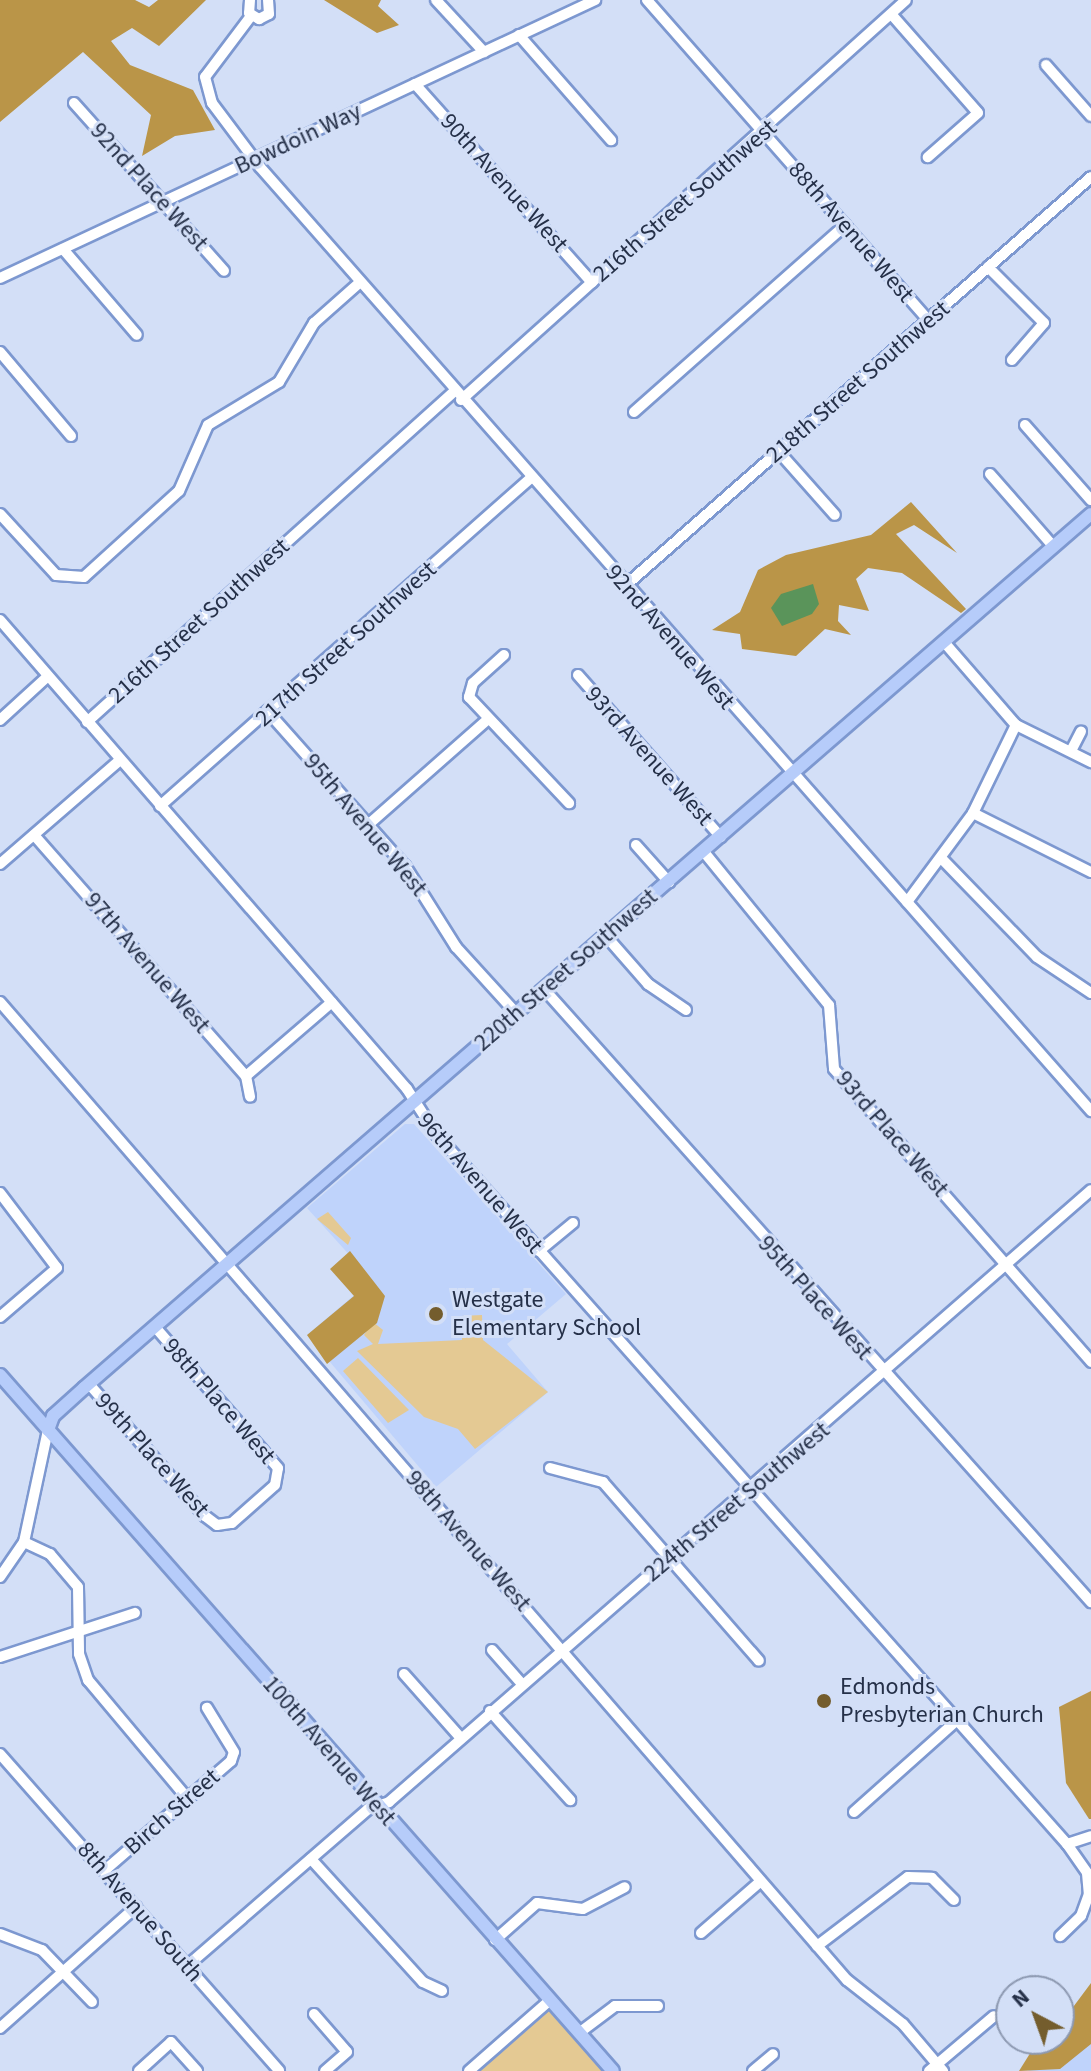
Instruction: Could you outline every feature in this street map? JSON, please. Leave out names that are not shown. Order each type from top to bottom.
[{"type":"main road","name":"220th Street Southwest","points":[[48,1430],[53,1416],[89,1384],[1091,514]]},
{"type":"main road","name":"100th Avenue West","points":[[0,1375],[613,2071]]},
{"type":"street","points":[[250,0],[251,16],[267,17],[268,0]]},
{"type":"street","points":[[436,0],[484,52]]},
{"type":"street","name":"Bowdoin Way","points":[[0,278],[595,0]]},
{"type":"street","name":"88th Avenue West","points":[[647,0],[928,320]]},
{"type":"street","name":"216th Street Southwest","points":[[87,722],[458,396],[592,283],[906,0]]},
{"type":"street","points":[[892,15],[978,113],[928,157]]},
{"type":"street","name":"92nd Avenue West","points":[[251,16],[205,77],[212,103],[359,283],[1091,1111]]},
{"type":"street","points":[[519,35],[611,140]]},
{"type":"street","points":[[1046,65],[1091,116]]},
{"type":"street","name":"90th Avenue West","points":[[415,84],[592,283]]},
{"type":"street","name":"92nd Place West","points":[[74,103],[165,201],[224,271]]},
{"type":"street","name":"218th Street Southwest","points":[[625,586],[1091,177]]},
{"type":"street","points":[[634,412],[845,225]]},
{"type":"street","points":[[63,249],[137,335]]},
{"type":"street","points":[[988,267],[1044,323],[1012,360]]},
{"type":"street","points":[[0,514],[70,581],[84,577],[175,497],[208,425],[279,382],[314,323],[359,283]]},
{"type":"street","points":[[0,352],[71,436]]},
{"type":"street","points":[[1025,425],[1091,500]]},
{"type":"street","points":[[779,452],[835,515]]},
{"type":"street","points":[[990,474],[1053,546]]},
{"type":"street","name":"217th Street Southwest","points":[[160,806],[269,713],[530,479]]},
{"type":"street","name":"96th Avenue West","points":[[0,620],[332,1002],[539,1251],[1067,1844],[1087,1873],[1089,1894],[1081,1916],[1060,1936]]},
{"type":"street","points":[[944,642],[1016,725],[1091,762]]},
{"type":"street","points":[[504,655],[469,690],[487,720],[569,803]]},
{"type":"street","name":"93rd Avenue West","points":[[578,675],[721,837]]},
{"type":"street","points":[[0,720],[48,676]]},
{"type":"street","name":"95th Avenue West","points":[[269,713],[413,876],[456,947],[516,1013]]},
{"type":"street","points":[[369,824],[487,720]]},
{"type":"street","points":[[907,902],[943,860],[973,813],[1016,725]]},
{"type":"street","points":[[1071,751],[1081,731]]},
{"type":"street","points":[[0,864],[120,760]]},
{"type":"street","points":[[973,813],[1091,872]]},
{"type":"street","name":"97th Avenue West","points":[[34,835],[246,1076]]},
{"type":"street","points":[[636,845],[669,882]]},
{"type":"street","name":"93rd Place West","points":[[704,852],[829,1005],[834,1069],[1091,1362]]},
{"type":"street","points":[[943,860],[1037,957],[1091,993]]},
{"type":"street","points":[[606,936],[648,984],[686,1010]]},
{"type":"street","name":"95th Place West","points":[[544,989],[1091,1602]]},
{"type":"street","name":"98th Avenue West","points":[[0,1002],[229,1262],[817,1946],[937,2069]]},
{"type":"street","points":[[250,1097],[246,1076],[332,1002]]},
{"type":"street","name":"224th Street Southwest","points":[[187,1966],[751,1491],[886,1375],[1091,1190]]},
{"type":"street","points":[[0,1193],[57,1268],[0,1317]]},
{"type":"street","points":[[539,1251],[573,1223]]},
{"type":"street","name":"98th Place West","points":[[155,1327],[279,1477],[232,1523],[217,1525]]},
{"type":"street","name":"99th Place West","points":[[89,1384],[217,1525]]},
{"type":"street","points":[[0,1577],[24,1542],[48,1430]]},
{"type":"street","points":[[550,1468],[603,1482],[759,1661]]},
{"type":"street","points":[[24,1542],[50,1554],[78,1587],[88,1680],[188,1799]]},
{"type":"street","points":[[0,1657],[135,1613]]},
{"type":"street","points":[[492,1650],[522,1684]]},
{"type":"street","points":[[404,1674],[460,1737]]},
{"type":"street","name":"Birch Street","points":[[104,1871],[188,1799],[234,1752],[207,1708]]},
{"type":"street","points":[[490,1711],[570,1800]]},
{"type":"street","points":[[854,1812],[956,1721]]},
{"type":"street","name":"8th Avenue South","points":[[0,1754],[279,2071]]},
{"type":"street","points":[[1067,1844],[1091,1836]]},
{"type":"street","points":[[311,1859],[423,1982],[442,1991]]},
{"type":"street","points":[[817,1946],[901,1879],[932,1878],[954,1900]]},
{"type":"street","points":[[701,1933],[761,1881]]},
{"type":"street","points":[[495,1940],[537,1903],[583,1909],[625,1887]]},
{"type":"street","points":[[0,2028],[136,1907]]},
{"type":"street","points":[[0,1934],[42,1950],[92,2002]]},
{"type":"street","points":[[469,2071],[549,2001]]},
{"type":"street","points":[[579,2033],[615,2006],[658,2006]]},
{"type":"street","points":[[314,2014],[347,2052],[325,2071]]},
{"type":"street","points":[[937,2069],[994,2016]]},
{"type":"street","points":[[139,2071],[171,2042],[197,2071]]},
{"type":"street","points":[[753,2071],[773,2054]]},
{"type":"shaded area","points":[[0,0],[135,0],[149,7],[158,0],[206,0],[159,46],[132,28],[111,41],[130,65],[193,90],[215,130],[175,136],[142,156],[151,115],[83,52],[0,122]]},
{"type":"shaded area","points":[[324,0],[381,0],[378,6],[399,25],[377,33]]},
{"type":"shaded area","points":[[911,502],[957,553],[914,525],[896,534],[966,609],[961,613],[902,573],[868,568],[856,579],[869,611],[839,605],[838,621],[851,635],[825,629],[796,656],[742,649],[740,634],[712,630],[740,612],[758,570],[786,555],[871,535]]},
{"type":"shaded area","points":[[813,584],[819,604],[812,614],[782,626],[771,608],[781,594]]},
{"type":"shaded area","name":"Westgate Elementary School","points":[[405,1124],[414,1124],[566,1294],[507,1344],[548,1392],[436,1487],[307,1335],[372,1280],[307,1208]]},
{"type":"shaded area","points":[[328,1212],[351,1238],[348,1245],[317,1219]]},
{"type":"shaded area","points":[[350,1251],[385,1296],[377,1323],[327,1364],[307,1335],[354,1296],[330,1269]]},
{"type":"shaded area","points":[[482,1315],[483,1340],[548,1392],[475,1449],[458,1429],[424,1417],[357,1351],[373,1344],[364,1335],[373,1322],[383,1330],[378,1344],[462,1340],[461,1316]]},
{"type":"shaded area","points":[[358,1358],[409,1410],[388,1423],[343,1371]]},
{"type":"shaded area","points":[[1091,1691],[1089,1819],[1066,1783],[1059,1707]]},
{"type":"shaded area","points":[[1091,1983],[1091,2044],[1060,2069],[1019,2071],[1029,2055],[1075,2055],[1075,2004]]},
{"type":"shaded area","points":[[549,2001],[612,2071],[469,2071]]},
{"type":"shaded area","points":[[1091,2001],[1091,2071],[1028,2071],[1045,2055],[1075,2055],[1075,2028]]},
{"type":"place","name":"Westgate Elementary School","points":[[436,1314]]},
{"type":"place","name":"Edmonds Presbyterian Church","points":[[824,1701]]}]
